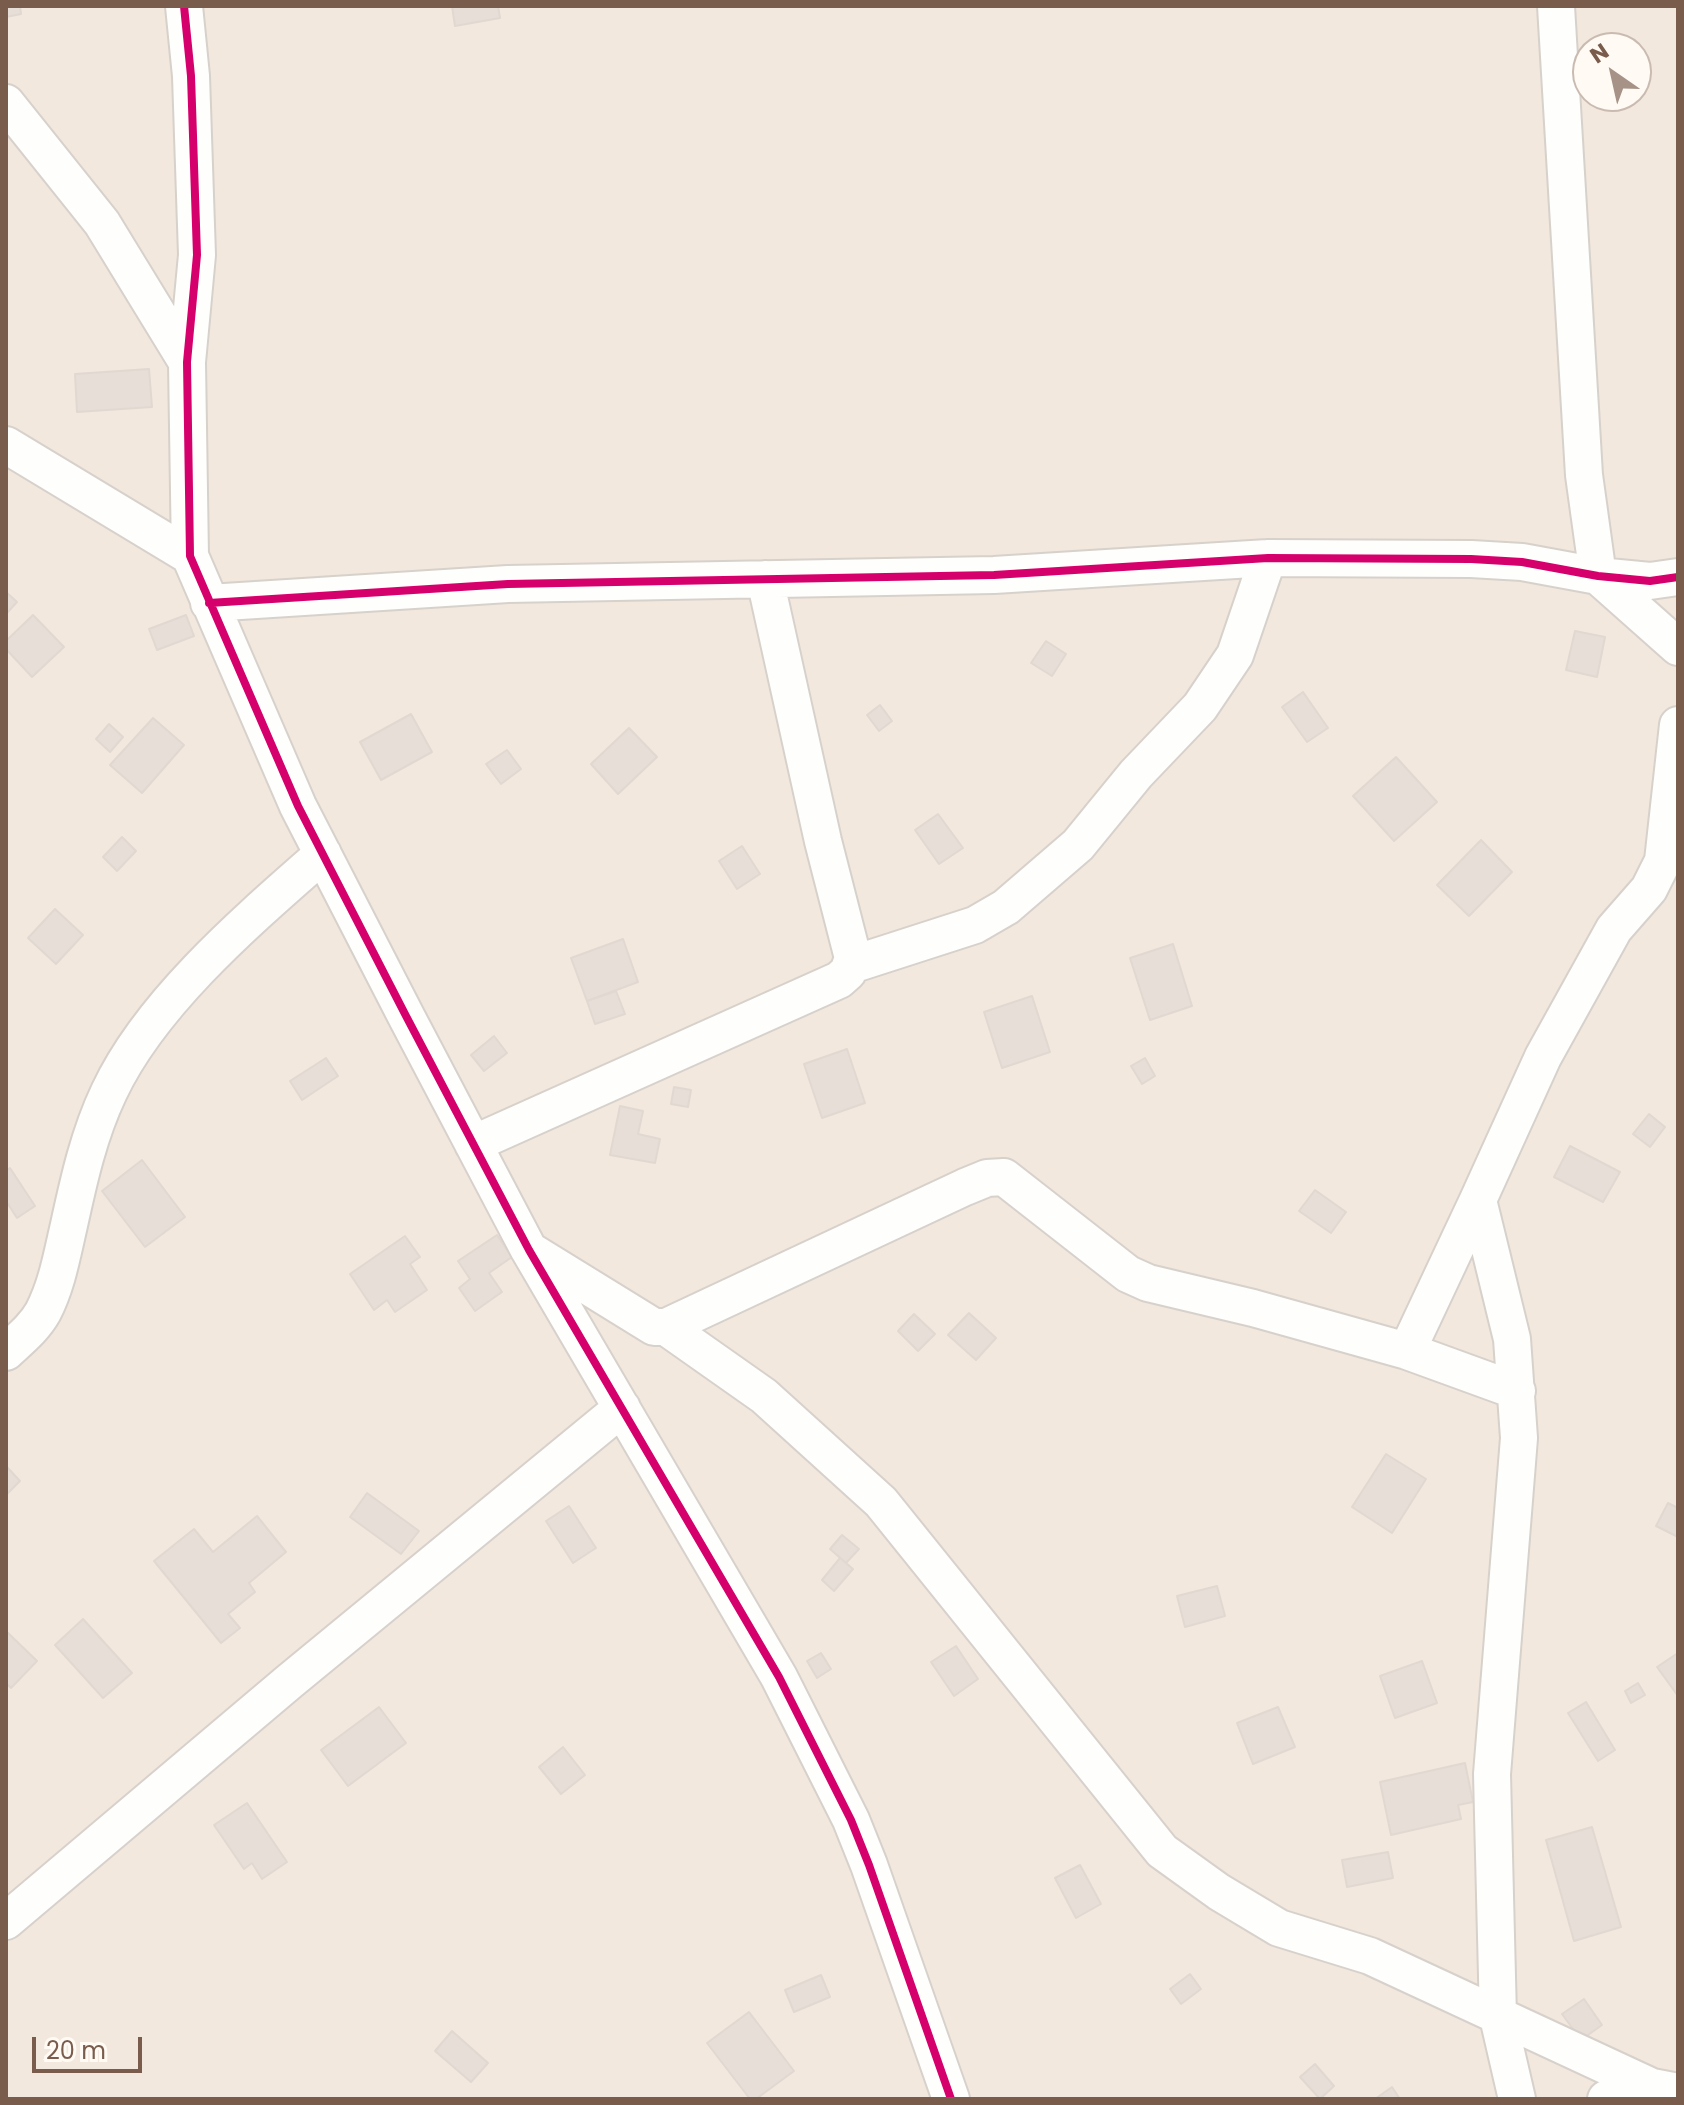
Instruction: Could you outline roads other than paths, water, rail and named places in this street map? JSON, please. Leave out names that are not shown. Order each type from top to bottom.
[{"type":"street","points":[[184,6],[191,76],[197,255],[187,362],[190,556],[298,806],[473,1144],[529,1250],[779,1677],[851,1820],[951,2099]]},
{"type":"street","points":[[1556,6],[1584,475],[1598,576],[1678,647]]},
{"type":"street","points":[[6,103],[102,223],[187,362]]},
{"type":"street","points":[[6,445],[190,556]]},
{"type":"street","points":[[851,965],[975,925],[1006,907],[1078,845],[1136,774],[1200,707],[1235,655],[1268,558]]},
{"type":"street","points":[[209,603],[508,584],[994,575],[1268,558],[1471,559],[1522,562],[1598,576],[1650,581],[1678,577]]},
{"type":"street","points":[[473,1144],[839,980],[848,972],[853,958],[823,841],[765,579]]},
{"type":"street","points":[[1407,1351],[1550,1044],[1614,929],[1649,889],[1663,861],[1678,725]]},
{"type":"street","points":[[6,1352],[35,1323],[54,1286],[92,1133],[110,1089],[153,1020],[250,918],[323,854]]},
{"type":"street","points":[[529,1250],[654,1327],[666,1327],[965,1187],[987,1178],[1004,1177],[1128,1274],[1148,1283],[1253,1308],[1407,1351],[1517,1391]]},
{"type":"street","points":[[1478,1200],[1512,1339],[1517,1391],[1519,1438],[1492,1774],[1498,2017],[1517,2099]]},
{"type":"street","points":[[666,1327],[764,1396],[881,1502],[1162,1851],[1219,1892],[1279,1928],[1370,1956],[1498,2017],[1665,2089]]},
{"type":"street","points":[[6,1921],[290,1681],[622,1408]]},
{"type":"street","points":[[1606,2099],[1665,2089]]}]
